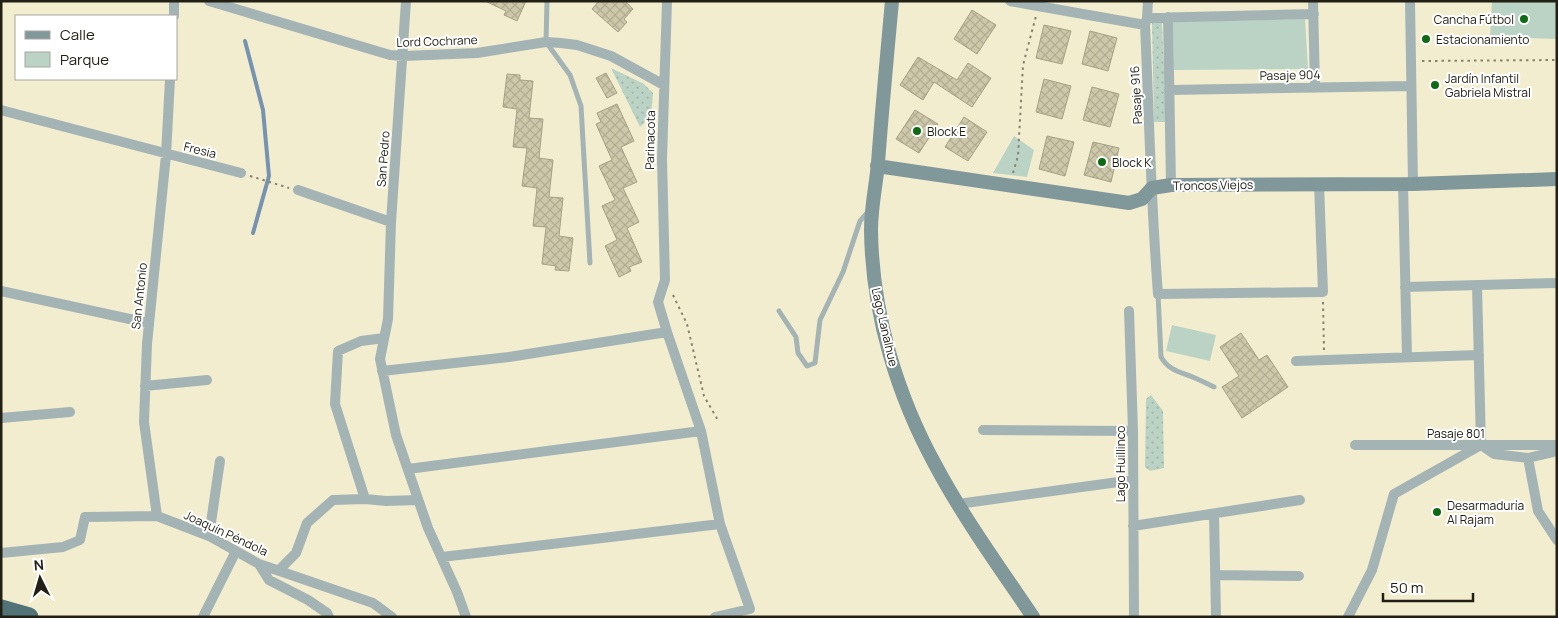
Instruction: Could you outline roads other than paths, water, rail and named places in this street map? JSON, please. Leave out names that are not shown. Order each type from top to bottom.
[{"type":"highway","points":[[1,609],[29,617]]},
{"type":"street","points":[[174,1],[174,15]]},
{"type":"street","name":"Lord Cochrane","points":[[209,1],[390,55],[477,53],[546,42],[577,45],[611,56],[664,84]]},
{"type":"street","name":"San Pedro","points":[[406,1],[404,56],[391,222],[388,319],[380,359],[396,434],[428,528],[466,617]]},
{"type":"street","name":"Parinacota","points":[[667,1],[662,159],[665,280],[658,302],[701,431],[720,524],[750,609],[716,617]]},
{"type":"street","name":"Lago Lanalhue","points":[[892,1],[877,166],[871,206],[874,278],[881,318],[900,384],[924,443],[958,504],[1033,617]]},
{"type":"street","points":[[1010,1],[1146,21],[1168,17],[1314,14]]},
{"type":"street","name":"Pasaje 916","points":[[1148,1],[1146,21],[1152,216],[1158,294]]},
{"type":"street","points":[[1313,1],[1315,87]]},
{"type":"street","points":[[1407,358],[1405,287],[1412,61],[1410,1]]},
{"type":"street","points":[[1168,17],[1171,185]]},
{"type":"street","name":"San Antonio","points":[[157,516],[144,422],[145,386],[148,323],[166,154],[170,80]]},
{"type":"street","name":"Pasaje 904","points":[[1169,90],[1411,86]]},
{"type":"street","name":"Fresia","points":[[1,110],[241,173]]},
{"type":"street","name":"Troncos Viejos","points":[[877,166],[1130,203],[1142,198],[1152,188],[1171,185],[1408,184],[1557,179]]},
{"type":"street","points":[[1158,294],[1323,292],[1319,184]]},
{"type":"street","points":[[298,190],[391,222]]},
{"type":"street","points":[[1405,287],[1557,283]]},
{"type":"street","points":[[1477,285],[1482,445]]},
{"type":"street","points":[[1,290],[148,323]]},
{"type":"street","name":"Lago Huillinco","points":[[1130,311],[1134,617]]},
{"type":"street","points":[[382,371],[510,357],[667,332]]},
{"type":"street","points":[[365,499],[335,404],[338,351],[361,341],[384,338]]},
{"type":"street","points":[[1296,360],[1479,355]]},
{"type":"street","points":[[145,386],[207,380]]},
{"type":"street","points":[[1,418],[70,412]]},
{"type":"street","points":[[984,430],[1133,431]]},
{"type":"street","points":[[408,469],[701,431]]},
{"type":"street","points":[[1482,445],[1494,454],[1528,458],[1557,451]]},
{"type":"street","points":[[1348,617],[1372,570],[1394,494],[1482,445]]},
{"type":"street","name":"Pasaje 801","points":[[1354,446],[1557,445]]},
{"type":"street","points":[[1528,458],[1538,511],[1557,540]]},
{"type":"street","points":[[209,536],[220,462]]},
{"type":"street","points":[[958,504],[1133,480]]},
{"type":"street","points":[[279,570],[296,553],[307,523],[333,500],[418,500]]},
{"type":"street","points":[[1134,526],[1300,500]]},
{"type":"street","points":[[1214,514],[1216,617]]},
{"type":"street","name":"Joaquín Péndola","points":[[1,553],[63,547],[80,540],[85,517],[157,516],[209,536],[259,564],[373,604],[392,617]]},
{"type":"street","points":[[442,558],[720,524]]},
{"type":"street","points":[[203,617],[236,551]]},
{"type":"street","points":[[259,564],[270,580],[308,600],[328,613],[329,617]]},
{"type":"street","points":[[1216,575],[1299,576]]},
{"type":"lane","points":[[547,1],[546,42],[570,75],[581,106],[590,263]]},
{"type":"lane","points":[[779,311],[796,337],[798,353],[807,366],[815,363],[820,320],[843,272],[860,221],[871,206]]},
{"type":"lane","points":[[1158,294],[1161,357],[1164,364],[1170,369],[1194,377],[1214,387]]},
{"type":"waterway","points":[[245,41],[263,110],[269,176],[253,233]]},
{"type":"place","name":"Cancha Fútbol","points":[[1524,19]]},
{"type":"place","name":"Estacionamiento","points":[[1426,39]]},
{"type":"place","name":"Jardín Infantil Gabriela Mistral","points":[[1435,85]]},
{"type":"place","name":"Block E","points":[[917,131]]},
{"type":"place","name":"Block K","points":[[1102,162]]},
{"type":"place","name":"Desarmaduría Al Rajam","points":[[1437,512]]}]
